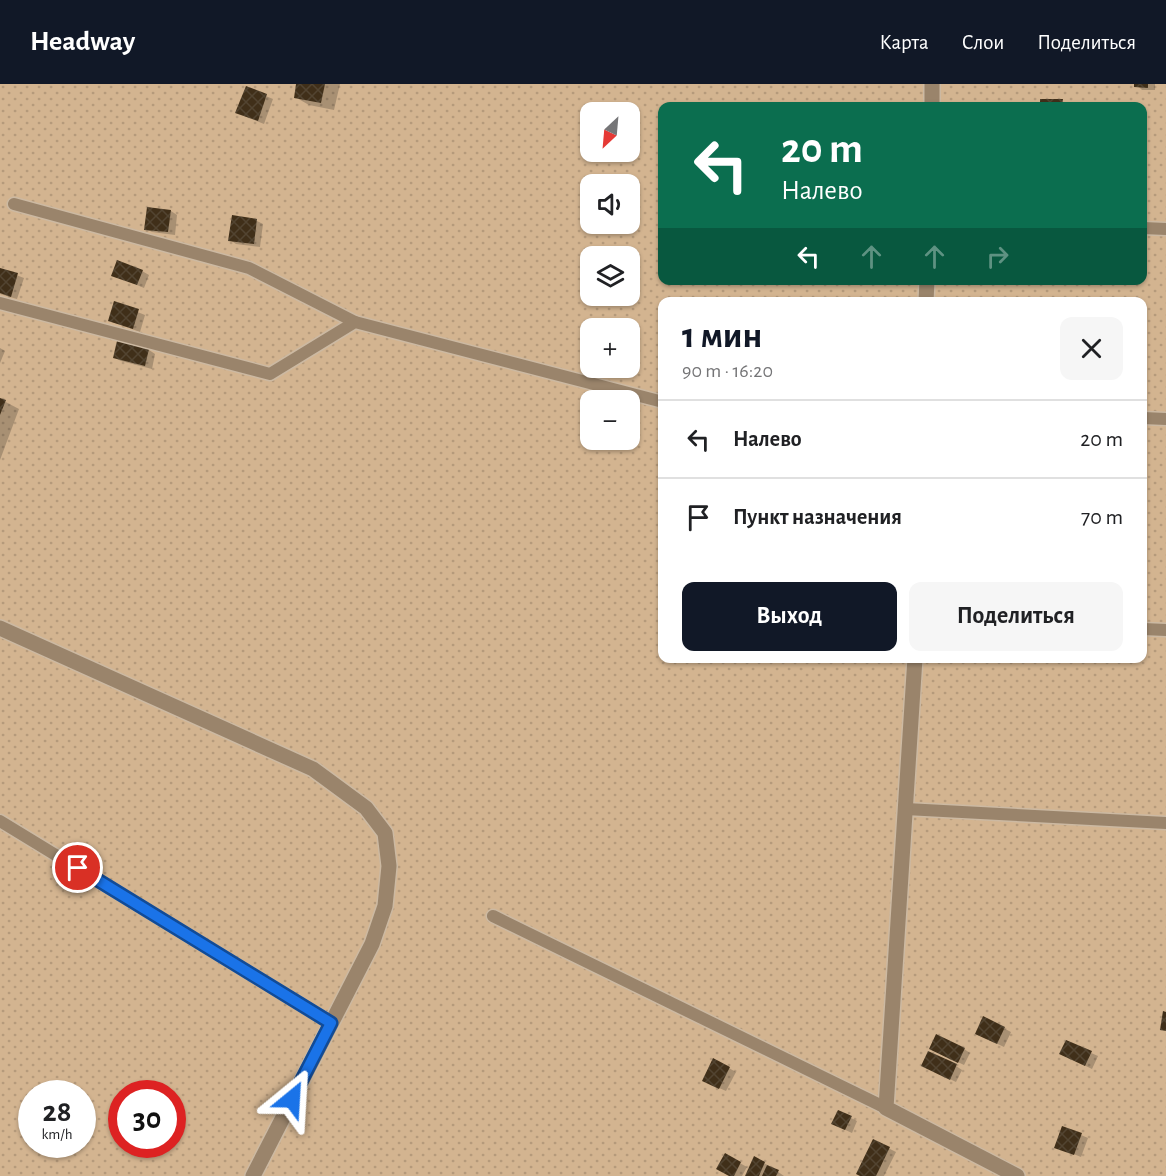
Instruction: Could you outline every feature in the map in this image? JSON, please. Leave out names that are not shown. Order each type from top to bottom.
[{"type":"street","points":[[932,84],[932,102]]},
{"type":"street","points":[[0,628],[313,769],[366,808],[385,833],[389,866],[385,906],[372,944],[253,1176]]},
{"type":"street","points":[[915,663],[886,1108],[1017,1176]]},
{"type":"lane","points":[[14,204],[249,267],[355,322],[658,401]]},
{"type":"lane","points":[[1147,228],[1166,229]]},
{"type":"lane","points":[[0,303],[270,374],[355,322]]},
{"type":"lane","points":[[1147,418],[1166,419]]},
{"type":"lane","points":[[1147,629],[1166,630]]},
{"type":"lane","points":[[906,809],[1166,823]]},
{"type":"lane","points":[[0,821],[331,1023]]},
{"type":"lane","points":[[493,916],[886,1108]]},
{"type":"shaded area","points":[[0,84],[1166,84],[1166,1176],[0,1176]]},
{"type":"building","points":[[296,84],[325,84],[321,103],[294,98]]},
{"type":"building","points":[[1134,84],[1148,84],[1148,88],[1134,87]]},
{"type":"building","points":[[246,86],[267,94],[258,121],[235,113]]},
{"type":"building","points":[[1040,99],[1063,99],[1063,102],[1040,102]]},
{"type":"building","points":[[147,207],[171,210],[168,232],[144,230]]},
{"type":"building","points":[[232,215],[257,219],[254,244],[228,241]]},
{"type":"building","points":[[117,260],[143,270],[137,285],[111,276]]},
{"type":"building","points":[[0,268],[18,273],[11,297],[0,293]]},
{"type":"building","points":[[114,301],[139,309],[133,329],[108,321]]},
{"type":"building","points":[[117,341],[149,349],[145,366],[113,358]]},
{"type":"building","points":[[0,398],[6,400],[0,415]]},
{"type":"building","points":[[1163,1011],[1166,1012],[1166,1031],[1160,1030]]},
{"type":"building","points":[[983,1016],[1005,1027],[997,1044],[975,1034]]},
{"type":"building","points":[[936,1034],[965,1048],[958,1063],[929,1049]]},
{"type":"building","points":[[1066,1040],[1092,1051],[1085,1066],[1059,1054]]},
{"type":"building","points":[[928,1051],[957,1064],[950,1080],[921,1066]]},
{"type":"building","points":[[713,1058],[730,1067],[719,1089],[702,1081]]},
{"type":"building","points":[[838,1110],[852,1116],[845,1130],[831,1124]]},
{"type":"building","points":[[1062,1126],[1082,1133],[1074,1155],[1054,1148]]},
{"type":"building","points":[[873,1139],[890,1147],[876,1176],[860,1176],[856,1174]]},
{"type":"building","points":[[725,1153],[741,1162],[734,1176],[729,1176],[716,1169]]},
{"type":"building","points":[[754,1156],[765,1162],[759,1176],[745,1176]]},
{"type":"building","points":[[767,1165],[779,1170],[776,1176],[762,1176]]},
{"type":"route","points":[[78,868],[331,1023],[292,1099]]}]
